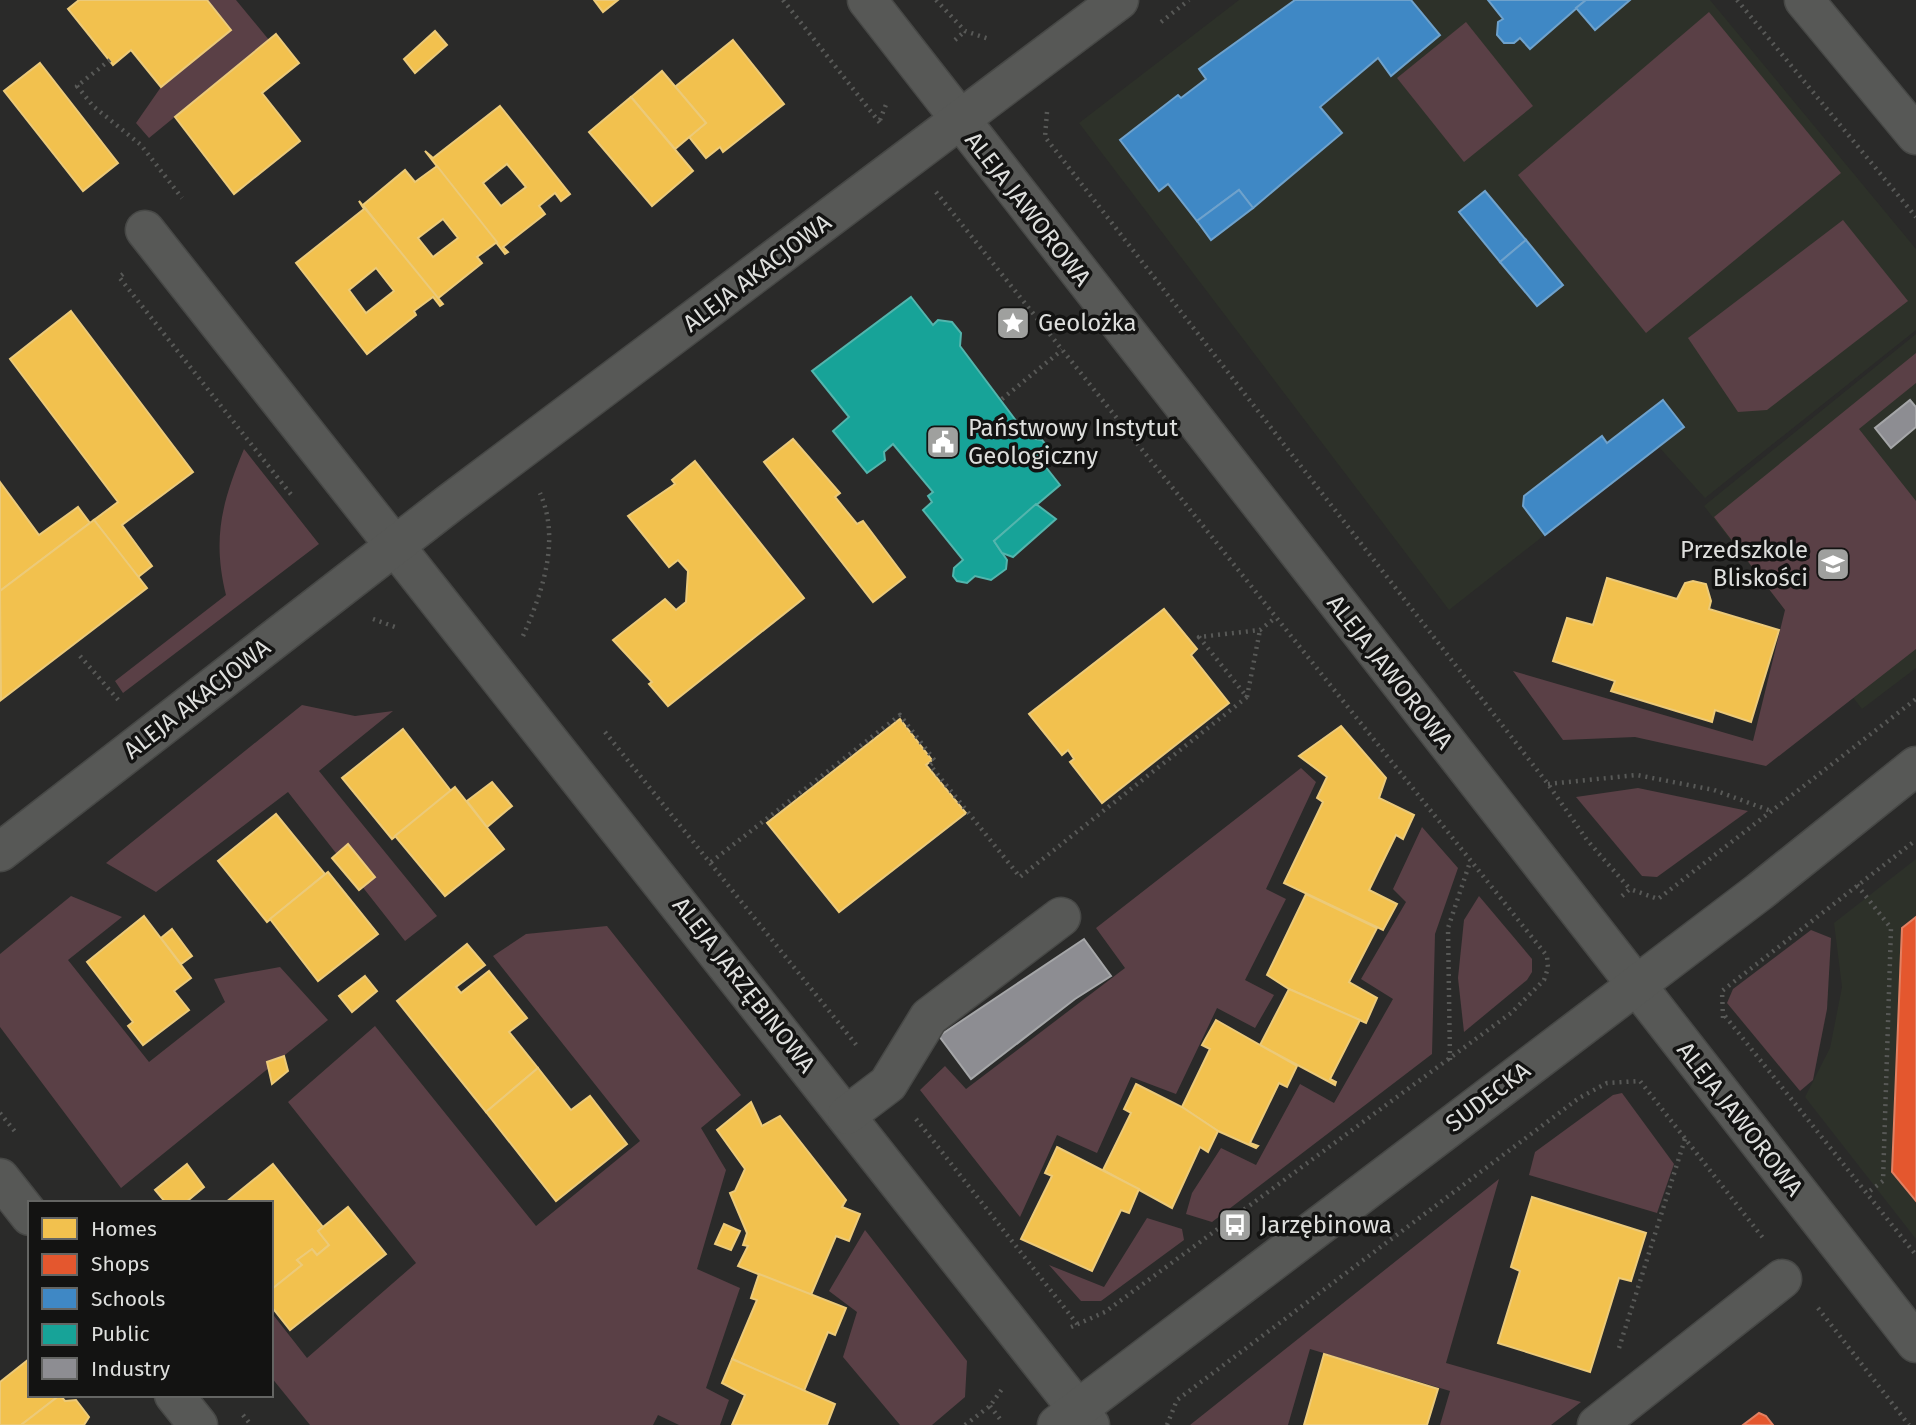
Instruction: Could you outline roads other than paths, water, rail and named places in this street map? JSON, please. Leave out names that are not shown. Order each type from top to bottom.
[{"type":"street","name":"ALEJA JAWOROWA","points":[[867,0],[1916,1343]]},
{"type":"street","name":"ALEJA AKACJOWA","points":[[0,852],[395,547],[958,119],[1119,0]]},
{"type":"street","points":[[1804,0],[1916,135]]},
{"type":"street","points":[[145,230],[395,547]]},
{"type":"street","name":"ALEJA JARZĘBINOWA","points":[[395,547],[1032,1349],[1075,1420]]},
{"type":"street","name":"SUDECKA","points":[[1075,1420],[1916,766]]},
{"type":"street","points":[[847,1115],[888,1084],[929,1017],[1061,917]]},
{"type":"street","points":[[0,1178],[28,1213]]},
{"type":"street","points":[[1597,1425],[1782,1279]]},
{"type":"street","points":[[176,1397],[198,1425]]},
{"type":"place","name":"Geolożka","points":[[1013,323]]},
{"type":"place","name":"Państwowy Instytut Geologiczny","points":[[943,442]]},
{"type":"place","name":"Przedszkole Bliskości","points":[[1833,564]]},
{"type":"place","name":"Jarzębinowa","points":[[1235,1225]]}]
